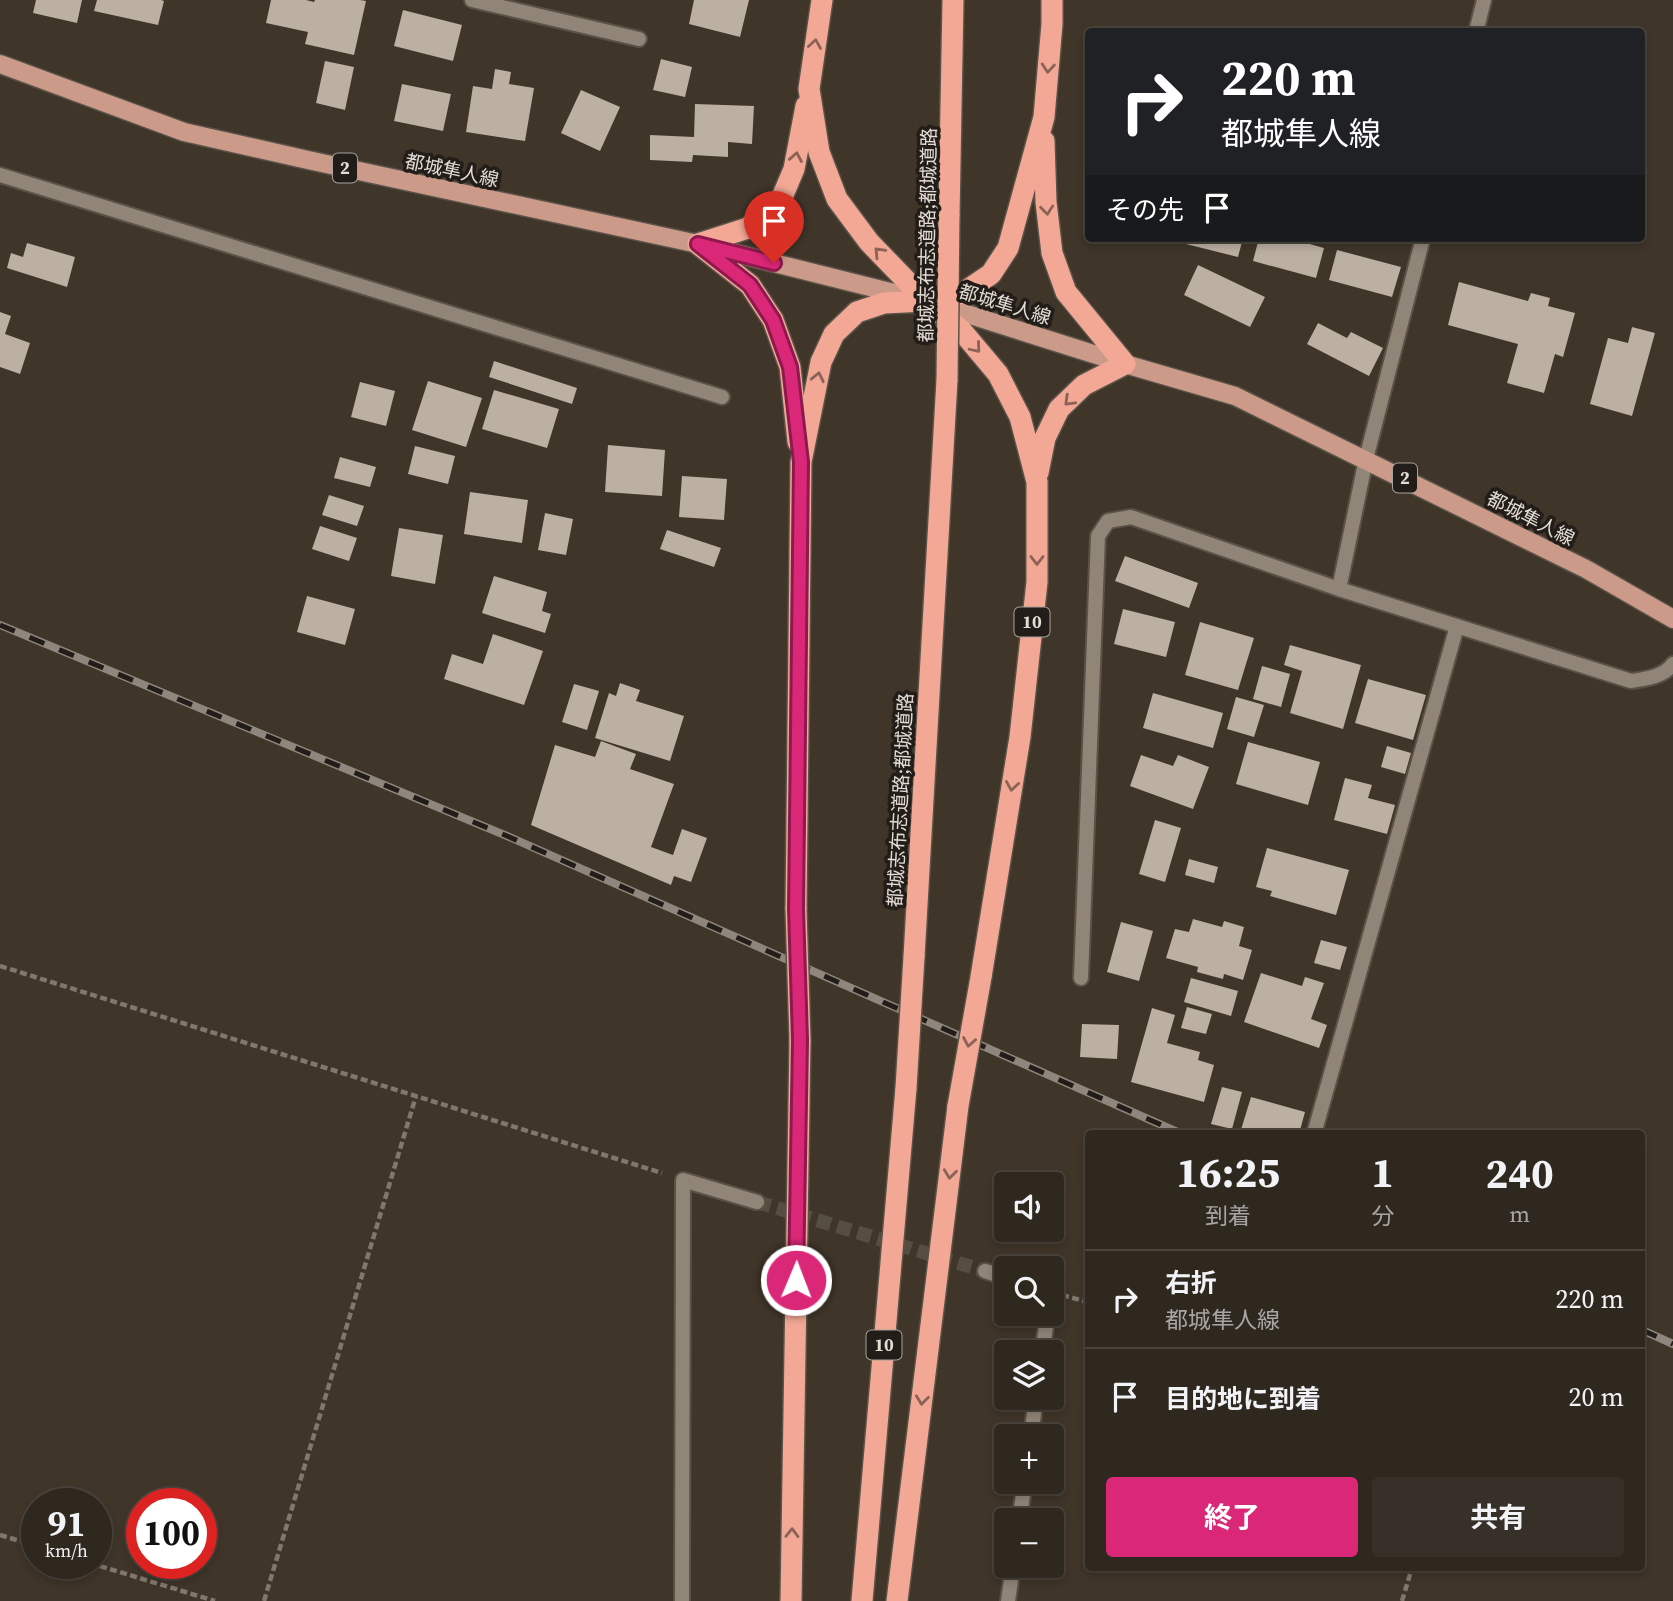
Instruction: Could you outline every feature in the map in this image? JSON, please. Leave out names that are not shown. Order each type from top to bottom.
[{"type":"highway","name":"10","points":[[822,0],[808,89],[819,152],[837,199],[869,242],[926,301],[961,330],[998,374],[1020,417],[1037,481]]},
{"type":"highway","name":"都城志布志道路;都城道路","points":[[862,1601],[906,1088],[947,380],[953,0]]},
{"type":"highway","points":[[1052,0],[1044,117],[1045,202],[1052,253],[1066,292],[1125,364]]},
{"type":"highway","points":[[698,244],[748,228],[780,202],[794,169],[808,89]]},
{"type":"highway","points":[[801,462],[821,362],[834,334],[857,312],[884,303],[926,301],[963,293],[991,274],[1008,248],[1044,117]]},
{"type":"highway","points":[[698,244],[750,285],[773,320],[790,367],[801,462],[796,909],[800,1040],[791,1601]]},
{"type":"highway","name":"10","points":[[897,1601],[958,1106],[1020,737],[1037,582],[1037,481],[1045,438],[1059,410],[1084,386],[1125,364]]},
{"type":"main road","name":"都城隼人線","points":[[0,64],[184,132],[698,244],[926,301],[1235,396],[1587,569],[1673,619]]},
{"type":"street","points":[[472,0],[639,39]]},
{"type":"street","points":[[1477,28],[1484,0]]},
{"type":"street","points":[[0,176],[722,397]]},
{"type":"street","points":[[1339,589],[1366,459],[1422,242]]},
{"type":"street","points":[[1081,978],[1098,536],[1108,521],[1131,517],[1339,589],[1630,681],[1653,677],[1673,664]]},
{"type":"street","points":[[1315,1130],[1457,626]]},
{"type":"street","points":[[682,1601],[683,1180],[757,1202]]},
{"type":"street","points":[[985,1271],[994,1274]]},
{"type":"street","points":[[1008,1601],[1011,1578]]},
{"type":"path","points":[[0,966],[683,1180]]},
{"type":"path","points":[[264,1601],[416,1095]]},
{"type":"path","points":[[1064,1295],[1085,1301]]},
{"type":"path","points":[[0,1535],[21,1541]]},
{"type":"path","points":[[112,1570],[215,1601]]},
{"type":"path","points":[[1402,1601],[1411,1571]]},
{"type":"building","points":[[36,0],[82,0],[77,23],[33,13]]},
{"type":"building","points":[[97,0],[164,1],[158,25],[94,11]]},
{"type":"building","points":[[271,0],[366,1],[354,55],[305,44],[308,32],[266,23]]},
{"type":"building","points":[[694,0],[749,0],[740,37],[689,24]]},
{"type":"building","points":[[403,10],[462,25],[453,61],[394,46]]},
{"type":"building","points":[[661,59],[692,67],[685,97],[653,90]]},
{"type":"building","points":[[325,61],[354,67],[345,110],[316,103]]},
{"type":"building","points":[[495,69],[511,72],[509,84],[534,88],[525,141],[466,132],[473,86],[492,89]]},
{"type":"building","points":[[402,84],[451,94],[443,131],[394,121]]},
{"type":"building","points":[[581,90],[620,107],[600,151],[561,133]]},
{"type":"building","points":[[695,104],[754,106],[752,144],[728,142],[728,157],[693,155],[692,162],[650,160],[650,135],[694,137]]},
{"type":"building","points":[[1178,242],[1242,242],[1238,257]]},
{"type":"building","points":[[1258,242],[1302,242],[1324,248],[1316,278],[1253,261]]},
{"type":"building","points":[[27,243],[75,257],[67,287],[7,268],[11,253],[23,257]]},
{"type":"building","points":[[1337,250],[1401,267],[1392,297],[1329,280]]},
{"type":"building","points":[[1198,265],[1265,297],[1250,327],[1184,295]]},
{"type":"building","points":[[1459,282],[1528,301],[1531,293],[1550,298],[1548,306],[1575,313],[1563,357],[1555,354],[1544,393],[1507,383],[1518,344],[1448,325]]},
{"type":"building","points":[[0,312],[11,316],[5,334],[30,343],[20,374],[0,367]]},
{"type":"building","points":[[1318,323],[1347,338],[1351,332],[1383,348],[1369,376],[1307,344]]},
{"type":"building","points":[[1632,327],[1655,333],[1632,416],[1590,404],[1608,338],[1628,343]]},
{"type":"building","points":[[494,361],[577,388],[572,404],[489,377]]},
{"type":"building","points":[[428,381],[482,398],[466,447],[412,430]]},
{"type":"building","points":[[360,382],[395,391],[386,426],[351,417]]},
{"type":"building","points":[[494,390],[559,409],[547,448],[482,429]]},
{"type":"building","points":[[608,445],[665,450],[662,496],[605,492]]},
{"type":"building","points":[[415,446],[455,456],[448,484],[408,474]]},
{"type":"building","points":[[340,457],[376,467],[370,487],[334,478]]},
{"type":"building","points":[[682,476],[727,479],[724,520],[679,517]]},
{"type":"building","points":[[470,492],[528,500],[522,543],[464,534]]},
{"type":"building","points":[[329,495],[364,506],[357,526],[322,515]]},
{"type":"building","points":[[545,513],[573,519],[566,555],[538,550]]},
{"type":"building","points":[[320,526],[357,538],[349,561],[312,549]]},
{"type":"building","points":[[399,528],[443,535],[435,584],[391,576]]},
{"type":"building","points":[[667,530],[721,548],[714,567],[660,549]]},
{"type":"building","points":[[1125,556],[1198,583],[1189,608],[1115,581]]},
{"type":"building","points":[[494,576],[547,592],[542,611],[551,614],[545,633],[482,613]]},
{"type":"building","points":[[307,596],[355,609],[345,645],[297,632]]},
{"type":"building","points":[[1123,609],[1175,622],[1166,657],[1114,644]]},
{"type":"building","points":[[1200,622],[1254,638],[1238,690],[1185,675]]},
{"type":"building","points":[[493,634],[543,651],[524,705],[444,679],[452,654],[483,664]]},
{"type":"building","points":[[1290,645],[1361,665],[1343,729],[1290,713],[1302,671],[1284,665]]},
{"type":"building","points":[[1262,666],[1290,674],[1281,707],[1253,699]]},
{"type":"building","points":[[1368,679],[1426,695],[1413,740],[1355,723]]},
{"type":"building","points":[[620,683],[640,690],[636,701],[684,716],[670,761],[595,738],[609,693],[616,696]]},
{"type":"building","points":[[574,684],[599,691],[587,730],[562,722]]},
{"type":"building","points":[[1153,693],[1223,713],[1213,748],[1143,728]]},
{"type":"building","points":[[1236,697],[1264,705],[1254,737],[1227,729]]},
{"type":"building","points":[[601,741],[636,754],[630,769],[674,784],[651,847],[673,855],[682,829],[707,838],[691,882],[674,876],[671,885],[531,825],[555,745],[595,757]]},
{"type":"building","points":[[1248,742],[1320,762],[1308,805],[1236,784]]},
{"type":"building","points":[[1387,746],[1411,753],[1405,774],[1381,767]]},
{"type":"building","points":[[1141,755],[1173,766],[1178,755],[1209,767],[1193,809],[1130,786]]},
{"type":"building","points":[[1345,778],[1372,785],[1368,798],[1395,805],[1387,834],[1334,820]]},
{"type":"building","points":[[1155,820],[1181,828],[1165,882],[1139,874]]},
{"type":"building","points":[[1267,848],[1349,870],[1336,915],[1270,896],[1272,891],[1256,887]]},
{"type":"building","points":[[1189,859],[1218,867],[1214,883],[1185,875]]},
{"type":"building","points":[[1193,919],[1222,927],[1224,921],[1244,927],[1239,946],[1252,950],[1243,980],[1224,974],[1223,979],[1197,972],[1198,967],[1166,958],[1175,929],[1189,932]]},
{"type":"building","points":[[1121,922],[1153,931],[1139,981],[1107,972]]},
{"type":"building","points":[[1321,940],[1347,947],[1340,970],[1314,963]]},
{"type":"building","points":[[1261,973],[1302,986],[1305,977],[1324,983],[1311,1019],[1327,1025],[1319,1048],[1244,1022]]},
{"type":"building","points":[[1191,978],[1238,991],[1231,1016],[1184,1002]]},
{"type":"building","points":[[1187,1007],[1212,1014],[1206,1034],[1181,1028]]},
{"type":"building","points":[[1152,1008],[1175,1015],[1167,1043],[1200,1052],[1198,1060],[1214,1065],[1204,1102],[1131,1082]]},
{"type":"building","points":[[1082,1024],[1119,1025],[1117,1059],[1080,1057]]},
{"type":"building","points":[[1222,1087],[1242,1092],[1232,1129],[1211,1124]]},
{"type":"building","points":[[1251,1097],[1305,1112],[1300,1130],[1241,1130]]},
{"type":"tunnel","points":[[757,1202],[985,1271]]},
{"type":"railway","points":[[0,625],[507,836],[1173,1130]]},
{"type":"railway","points":[[1645,1331],[1673,1344]]},
{"type":"route","points":[[774,263],[698,244],[750,285],[773,320],[790,367],[801,462],[796,909],[800,1040],[796,1280]]}]
